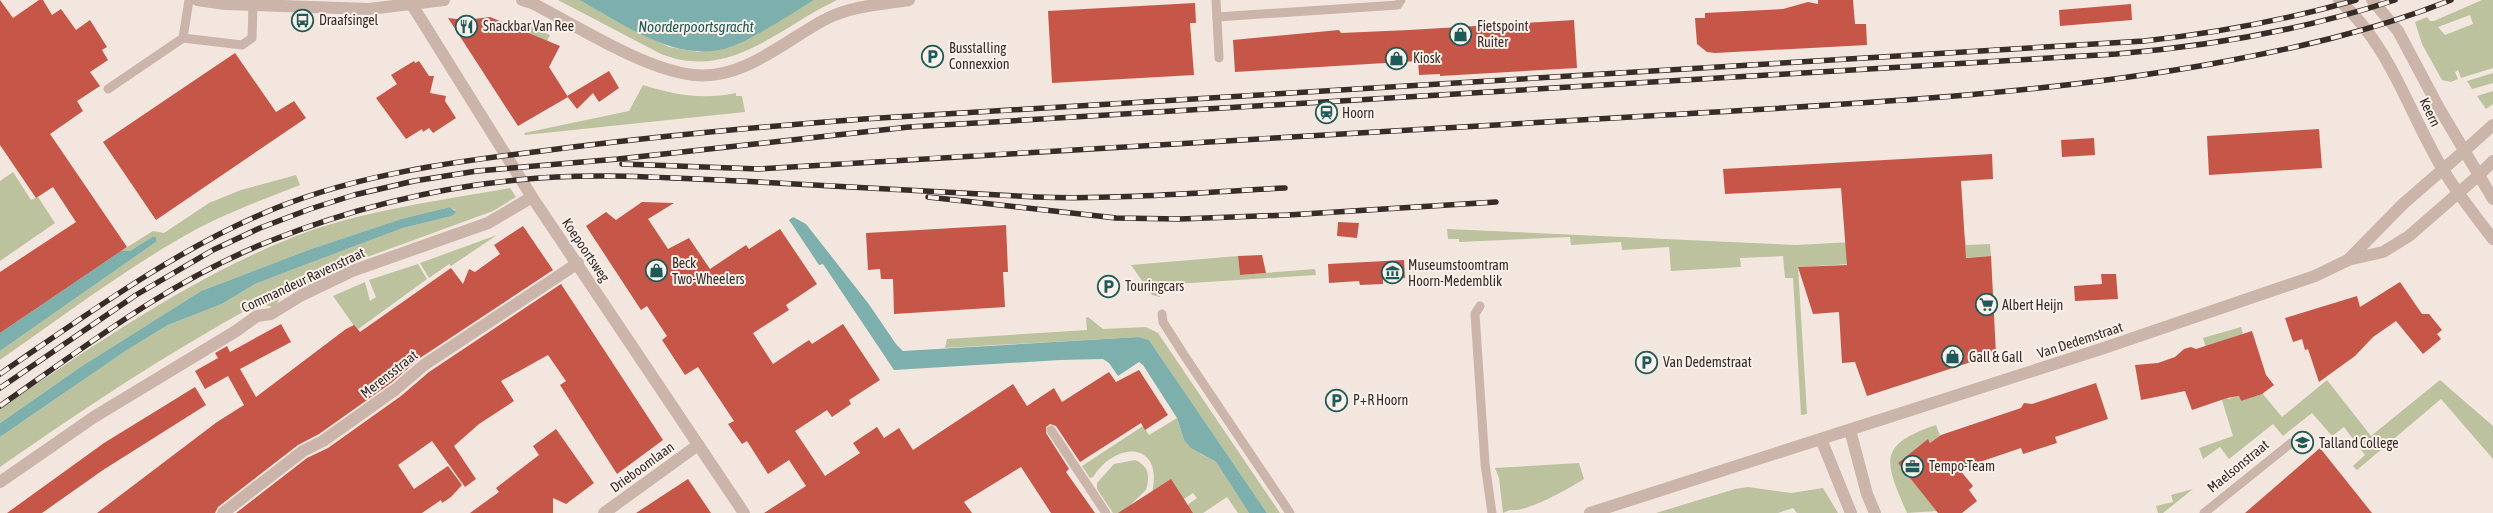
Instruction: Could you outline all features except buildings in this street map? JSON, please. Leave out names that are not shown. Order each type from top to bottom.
[{"type":"street","points":[[197,0],[253,5],[369,9],[410,2],[444,0]]},
{"type":"street","points":[[522,0],[532,2],[664,69],[696,75],[728,71],[746,66],[829,17],[845,11],[906,0]]},
{"type":"street","name":"Keern","points":[[2339,0],[2370,31],[2416,115],[2442,168],[2493,239]]},
{"type":"street","name":"Keern","points":[[2372,0],[2398,31],[2464,151],[2493,198]]},
{"type":"street","name":"Koepoortsweg","points":[[410,2],[532,197],[744,513]]},
{"type":"street","name":"Van Dedemstraat","points":[[2348,260],[2370,235],[2442,168],[2493,125]]},
{"type":"street","name":"Van Dedemstraat","points":[[1590,513],[2243,301],[2315,276],[2348,260],[2383,252],[2409,236],[2493,161]]},
{"type":"street","name":"Commandeur Ravenstraat","points":[[0,482],[94,417],[236,331],[247,321],[257,316],[272,314],[302,295],[352,271],[488,223],[532,197]]},
{"type":"street","name":"Merensstraat","points":[[223,513],[303,451],[323,442],[396,389],[424,365],[578,263]]},
{"type":"street","points":[[1850,430],[1867,494],[1875,513]]},
{"type":"street","points":[[1820,439],[1851,513]]},
{"type":"street","name":"Drieboomlaan","points":[[604,513],[698,445]]},
{"type":"lane","points":[[183,38],[189,0]]},
{"type":"lane","points":[[1216,0],[1219,58]]},
{"type":"lane","points":[[1217,17],[1398,5],[1401,0]]},
{"type":"lane","points":[[108,89],[183,38],[242,45],[249,42],[252,38],[253,5]]},
{"type":"lane","points":[[1480,306],[1475,314],[1485,464],[1492,513]]},
{"type":"lane","points":[[1162,314],[1163,322],[1184,355],[1290,513]]},
{"type":"lane","points":[[1051,430],[1106,513]]},
{"type":"lane","name":"Maelsonstraat","points":[[2204,513],[2291,443]]},
{"type":"green space","points":[[558,0],[579,0],[669,47],[699,52],[738,44],[814,0],[837,0],[753,48],[709,61],[686,61],[661,54]]},
{"type":"green space","points":[[2482,0],[2493,0],[2493,68],[2461,78],[2458,70],[2455,72],[2458,79],[2451,82],[2442,80],[2422,44],[2415,22],[2427,17],[2430,21]],"holes":[[[2470,15],[2473,24],[2445,35],[2438,27]]]},
{"type":"green space","points":[[521,22],[550,35],[547,41],[519,30]]},
{"type":"green space","points":[[2493,73],[2493,83],[2472,89],[2467,81]]},
{"type":"green space","points":[[643,85],[689,95],[712,96],[736,93],[736,96],[742,96],[745,112],[525,135],[524,133],[629,111]]},
{"type":"green space","points":[[2493,91],[2493,104],[2486,109],[2477,96]]},
{"type":"green space","points":[[13,172],[31,200],[38,197],[55,223],[0,261],[0,181]]},
{"type":"green space","points":[[296,175],[300,185],[223,216],[179,239],[111,282],[0,360],[0,351],[156,242],[152,237],[130,251],[121,251],[153,231],[164,233],[209,203],[241,190]]},
{"type":"green space","points":[[510,188],[516,197],[493,211],[340,267],[279,299],[277,304],[272,307],[259,303],[127,381],[0,467],[0,437],[127,350],[168,325],[222,304],[255,284],[403,228],[452,216],[455,210],[450,207],[401,219],[311,249],[201,291],[82,366],[0,423],[0,409],[107,337],[181,292],[257,253],[322,227],[401,207]]},
{"type":"green space","points":[[1447,229],[1796,245],[1965,236],[1966,245],[1990,244],[1991,256],[1798,267],[1807,414],[1801,415],[1793,278],[1785,278],[1783,256],[1740,258],[1741,267],[1671,271],[1669,247],[1622,250],[1621,242],[1571,245],[1570,237],[1459,242],[1459,239],[1448,239]]},
{"type":"green space","points":[[497,235],[451,266],[449,264],[429,278],[420,263]]},
{"type":"green space","points":[[1238,256],[1240,275],[1315,269],[1316,275],[1160,285],[1160,297],[1152,295],[1131,265]]},
{"type":"green space","points":[[418,264],[427,279],[357,330],[333,296],[365,282],[370,301],[376,297],[369,280]]},
{"type":"green space","points":[[1088,317],[1103,329],[1146,327],[1158,333],[1280,513],[1267,513],[1149,340],[1139,337],[945,348],[947,339],[1087,330],[1086,318]]},
{"type":"green space","points":[[2241,327],[2243,334],[2210,346],[2228,399],[2239,396],[2241,401],[2262,393],[2282,417],[2327,380],[2371,436],[2440,380],[2493,426],[2493,459],[2441,399],[2357,470],[2353,466],[2365,455],[2344,427],[2332,436],[2312,413],[2283,436],[2273,424],[2229,459],[2220,447],[2203,459],[2199,448],[2233,436],[2203,338]]},
{"type":"green space","points":[[1177,418],[1184,440],[1201,454],[1216,462],[1249,513],[1238,513],[1227,497],[1203,513],[1176,513],[1197,498],[1193,493],[1163,513],[1152,493],[1154,476],[1151,463],[1144,455],[1135,452],[1124,452],[1113,457],[1102,465],[1093,477],[1090,478],[1082,466],[1143,426],[1149,435]]},
{"type":"green space","points":[[1936,425],[1940,436],[1930,443],[1926,438],[1927,440],[1898,463],[1937,511],[1907,513],[1894,481],[1891,457],[1895,448],[1903,440]]},
{"type":"green space","points":[[1135,460],[1146,468],[1148,480],[1146,490],[1122,513],[1113,513],[1097,489],[1097,483],[1114,464]]},
{"type":"green space","points":[[1579,463],[1584,479],[1559,494],[1537,504],[1503,513],[1499,478],[1495,468]]},
{"type":"green space","points":[[1748,487],[1791,493],[1823,488],[1838,513],[1797,513],[1793,508],[1778,513],[1656,513],[1735,489]]},
{"type":"green space","points":[[2193,489],[2163,513],[2158,513],[2156,506],[2173,502],[2171,495]]},
{"type":"water","name":"Noorderpoortsgracht","points":[[579,0],[814,0],[767,29],[738,44],[717,50],[696,51],[676,48],[656,41]]},
{"type":"water","points":[[450,207],[456,212],[452,216],[403,228],[294,269],[255,284],[222,304],[168,325],[127,350],[0,437],[0,423],[82,366],[201,291],[311,249],[401,219]]},
{"type":"water","points":[[793,217],[806,224],[903,351],[1139,337],[1149,340],[1267,513],[1249,513],[1216,462],[1191,448],[1184,440],[1177,418],[1143,365],[1139,362],[1118,376],[1109,363],[1103,359],[894,370],[823,264],[819,265],[789,220]]},
{"type":"water","points":[[152,237],[156,237],[156,242],[0,351],[0,333],[121,251],[130,251]]},
{"type":"railway","points":[[0,374],[168,262],[239,224],[308,196],[341,186],[441,165],[662,137],[864,119],[2144,41],[2251,25],[2356,0]]},
{"type":"railway","points":[[0,388],[136,295],[213,250],[260,228],[310,209],[354,195],[414,181],[477,171],[618,159],[909,127],[2152,51],[2292,28],[2361,11],[2395,0]]},
{"type":"railway","points":[[622,164],[759,169],[1802,107],[2007,91],[2143,75],[2272,52],[2363,30],[2451,0]]},
{"type":"railway","points":[[0,406],[130,316],[198,275],[234,257],[270,241],[361,210],[454,189],[517,180],[573,176],[656,177],[1067,198],[1129,197],[1285,188]]},
{"type":"railway","points":[[928,197],[1116,218],[1180,219],[1288,215],[1496,202]]},
{"type":"place","name":"Draafsingel","points":[[303,20]]},
{"type":"place","name":"Snackbar Van Ree","points":[[467,26]]},
{"type":"place","name":"Fietspoint Ruiter","points":[[1461,34]]},
{"type":"place","name":"Busstalling Connexxion","points":[[933,56]]},
{"type":"place","name":"Kiosk","points":[[1397,58]]},
{"type":"place","name":"Hoorn","points":[[1326,113]]},
{"type":"place","name":"Beck Two-Wheelers","points":[[656,271]]},
{"type":"place","name":"Museumstoomtram Hoorn-Medemblik","points":[[1392,273]]},
{"type":"place","name":"Touringcars","points":[[1109,286]]},
{"type":"place","name":"Albert Heijn","points":[[1986,305]]},
{"type":"place","name":"Gall & Gall","points":[[1953,357]]},
{"type":"place","name":"Van Dedemstraat","points":[[1647,362]]},
{"type":"place","name":"P+R Hoorn","points":[[1337,400]]},
{"type":"place","name":"Talland College","points":[[2303,443]]},
{"type":"place","name":"Tempo-Team","points":[[1913,466]]}]
